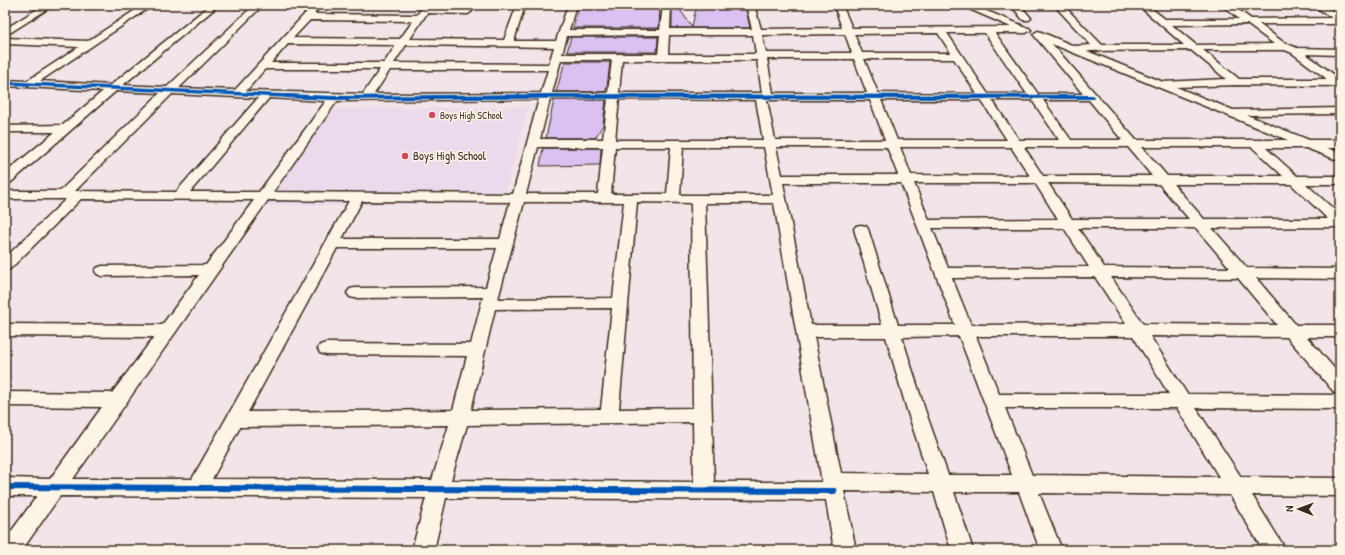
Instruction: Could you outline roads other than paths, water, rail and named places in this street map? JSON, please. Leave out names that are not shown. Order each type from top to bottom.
[{"type":"street","points":[[5,33],[50,5]]},
{"type":"street","points":[[29,84],[149,5]]},
{"type":"street","points":[[5,180],[112,88],[215,5]]},
{"type":"street","points":[[5,266],[169,91],[259,5]]},
{"type":"street","points":[[237,94],[318,5]]},
{"type":"street","points":[[508,42],[521,5]]},
{"type":"street","points":[[423,550],[439,488],[460,418],[558,50],[572,5]]},
{"type":"street","points":[[663,57],[667,5]]},
{"type":"street","points":[[750,5],[757,32],[770,143],[776,179],[845,550]]},
{"type":"street","points":[[838,5],[1051,550]]},
{"type":"street","points":[[964,5],[1340,156]]},
{"type":"street","points":[[1015,5],[1026,18]]},
{"type":"street","points":[[1058,5],[1099,48]]},
{"type":"street","points":[[1142,5],[1236,82]]},
{"type":"street","points":[[1226,5],[1280,44],[1292,49],[1339,82]]},
{"type":"street","points":[[1317,5],[1340,20]]},
{"type":"street","points":[[307,17],[468,10]]},
{"type":"street","points":[[366,98],[405,42],[424,11]]},
{"type":"street","points":[[1163,22],[1340,20]]},
{"type":"street","points":[[5,26],[16,26]]},
{"type":"street","points":[[988,30],[1067,143]]},
{"type":"street","points":[[262,66],[387,66],[558,50],[666,32],[988,30],[1032,32],[1132,143],[1340,387]]},
{"type":"street","points":[[941,31],[983,97],[1138,330],[1275,550]]},
{"type":"street","points":[[5,41],[90,44]]},
{"type":"street","points":[[285,41],[508,42],[617,57],[957,56]]},
{"type":"street","points":[[1071,48],[1292,49],[1340,52]]},
{"type":"street","points":[[604,198],[617,57]]},
{"type":"street","points":[[1162,84],[1339,82]]},
{"type":"street","points":[[5,83],[334,98],[546,96],[1092,97]]},
{"type":"street","points":[[180,196],[266,95]]},
{"type":"street","points":[[10,550],[334,98]]},
{"type":"street","points":[[1230,112],[1340,110]]},
{"type":"street","points":[[5,129],[66,128]]},
{"type":"street","points":[[533,143],[1340,144]]},
{"type":"street","points":[[673,198],[677,143]]},
{"type":"street","points":[[1255,144],[1340,223]]},
{"type":"street","points":[[776,179],[1340,180]]},
{"type":"street","points":[[5,195],[780,198]]},
{"type":"street","points":[[197,488],[358,196]]},
{"type":"street","points":[[609,417],[631,198]]},
{"type":"street","points":[[698,198],[704,490]]},
{"type":"street","points":[[924,224],[1340,223]]},
{"type":"street","points":[[861,229],[916,410],[962,550]]},
{"type":"street","points":[[332,243],[506,244]]},
{"type":"street","points":[[102,271],[211,270]]},
{"type":"street","points":[[943,274],[1100,272],[1340,274]]},
{"type":"street","points":[[356,293],[620,303]]},
{"type":"street","points":[[5,330],[167,331]]},
{"type":"street","points":[[804,331],[1340,331]]},
{"type":"street","points":[[326,349],[477,350]]},
{"type":"street","points":[[5,399],[117,400]]},
{"type":"street","points":[[993,401],[1340,402]]},
{"type":"street","points":[[235,420],[702,415]]},
{"type":"street","points":[[5,487],[704,490],[941,483],[1340,487]]},
{"type":"place","name":"Boys High SChool","points":[[432,115]]},
{"type":"place","name":"Boys High School","points":[[405,156]]}]
